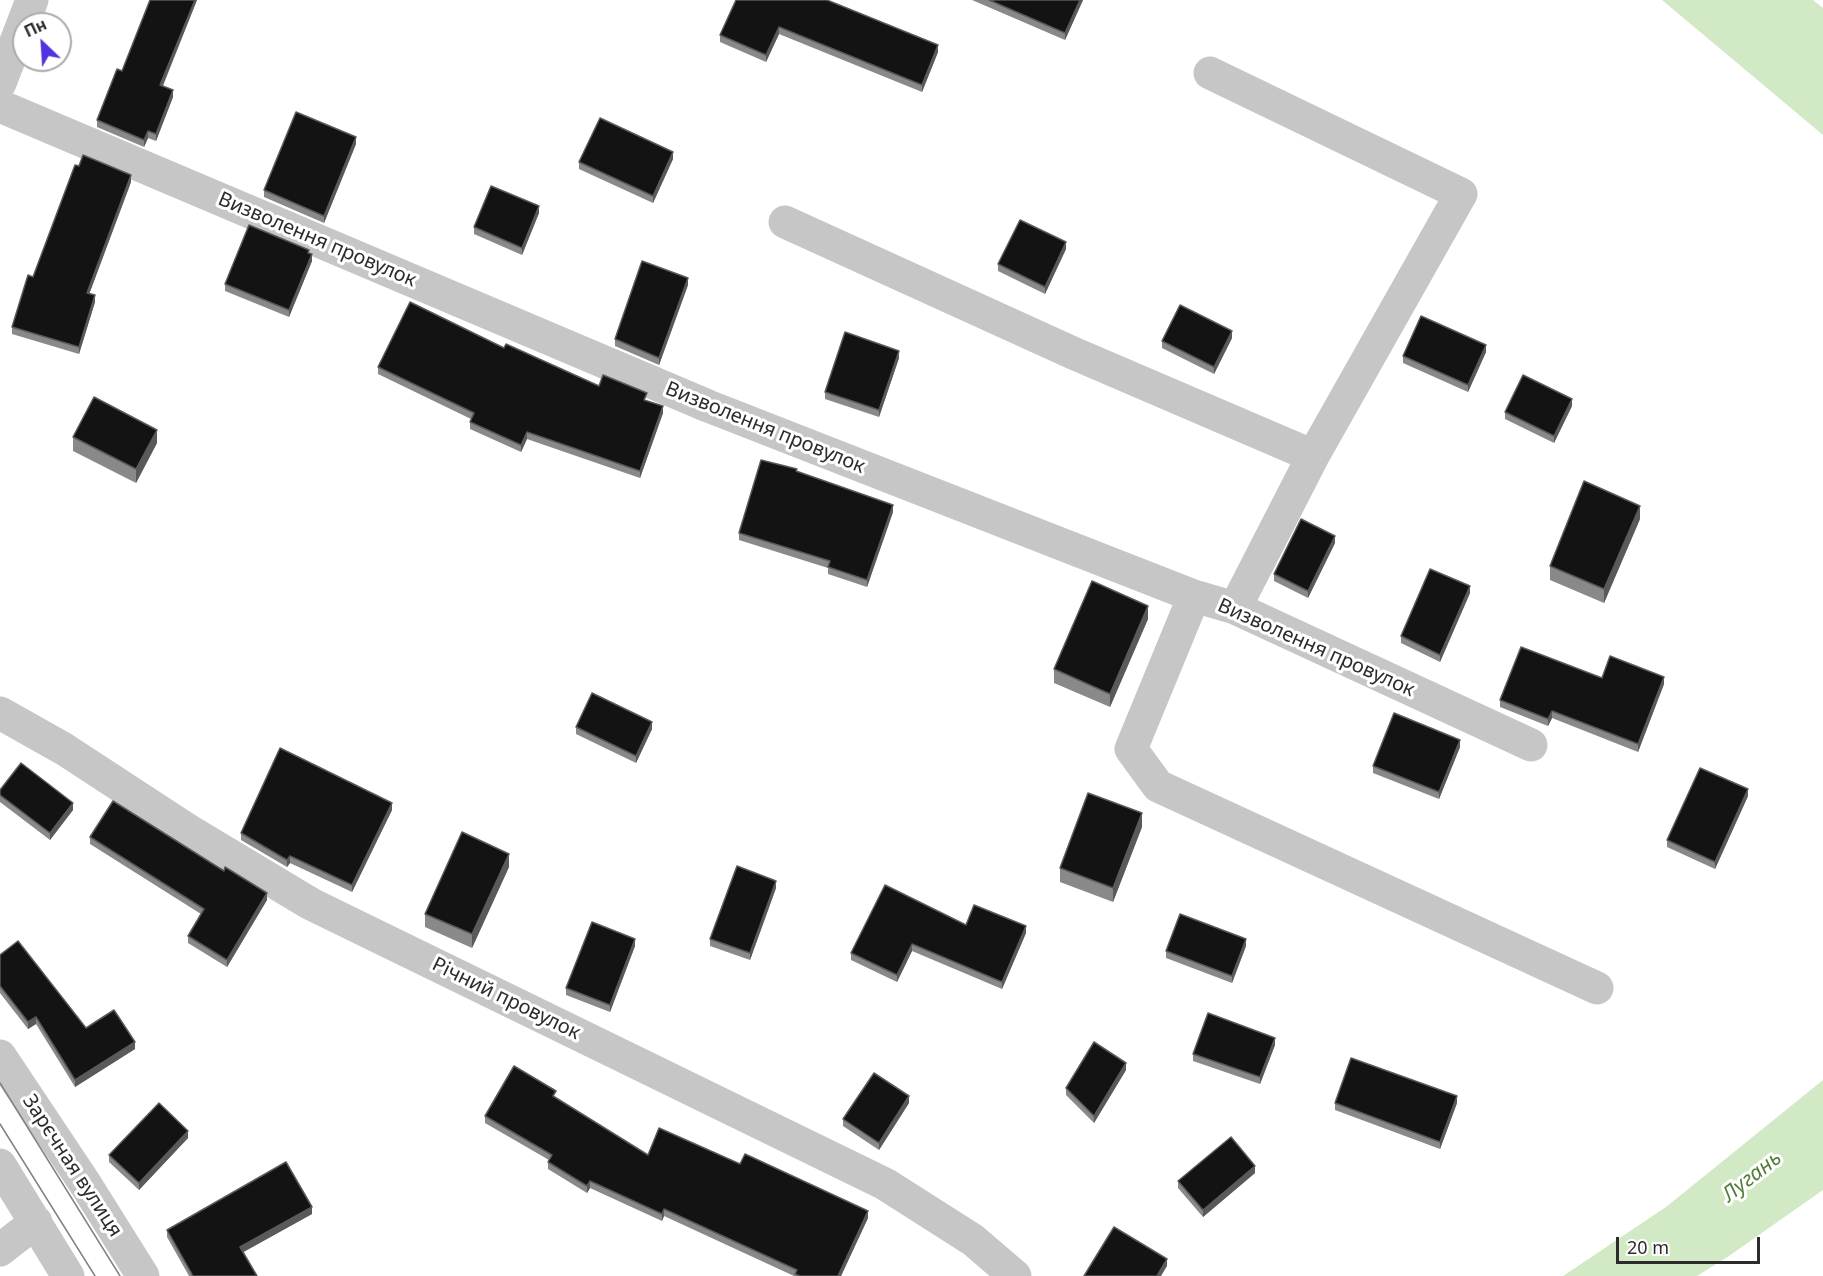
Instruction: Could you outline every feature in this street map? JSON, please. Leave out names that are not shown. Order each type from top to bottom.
[{"type":"street","points":[[0,83],[32,0]]},
{"type":"street","points":[[1210,73],[1461,194],[1313,456],[1235,608]]},
{"type":"street","name":"Визволення провулок","points":[[0,106],[708,406],[1194,596],[1235,608],[1531,745]]},
{"type":"street","points":[[785,222],[1073,353],[1313,456]]},
{"type":"street","points":[[1194,596],[1131,749],[1158,786],[1597,988]]},
{"type":"street","name":"Річний провулок","points":[[0,712],[64,749],[191,832],[311,904],[885,1184],[973,1240],[1015,1276]]},
{"type":"street","name":"Зарєчная вулиця","points":[[0,1056],[86,1185],[143,1276]]},
{"type":"street","points":[[0,1165],[68,1276]]},
{"type":"street","points":[[0,1250],[36,1222]]},
{"type":"water","points":[[1662,0],[1813,0],[1823,8],[1823,135]]},
{"type":"water","name":"Лугань","points":[[1823,1080],[1823,1190],[1697,1276],[1563,1276],[1666,1207]]},
{"type":"building","points":[[150,0],[195,0],[160,85],[173,90],[156,134],[148,131],[144,140],[97,120],[117,69],[122,71]]},
{"type":"building","points":[[736,0],[827,0],[938,45],[922,85],[779,27],[766,55],[720,35]]},
{"type":"building","points":[[989,0],[1080,0],[1065,33]]},
{"type":"building","points":[[296,112],[356,137],[324,216],[264,190]]},
{"type":"building","points":[[600,118],[673,152],[653,196],[579,162]]},
{"type":"building","points":[[83,155],[131,175],[87,293],[95,295],[79,347],[12,327],[28,275],[33,277],[75,165],[79,166]]},
{"type":"building","points":[[491,186],[539,206],[522,248],[474,227]]},
{"type":"building","points":[[1020,220],[1066,242],[1045,287],[998,264]]},
{"type":"building","points":[[249,225],[309,250],[308,253],[312,254],[289,310],[225,284]]},
{"type":"building","points":[[642,261],[688,278],[659,358],[615,339]]},
{"type":"building","points":[[410,302],[504,348],[506,344],[599,386],[603,375],[647,393],[644,400],[663,406],[640,471],[527,432],[521,445],[470,422],[474,413],[378,367]]},
{"type":"building","points":[[1180,305],[1232,331],[1214,367],[1162,341]]},
{"type":"building","points":[[1421,316],[1486,345],[1468,385],[1403,356]]},
{"type":"building","points":[[845,332],[899,351],[879,410],[825,392]]},
{"type":"building","points":[[1523,375],[1572,399],[1554,436],[1505,412]]},
{"type":"building","points":[[94,397],[157,430],[136,469],[73,437]]},
{"type":"building","points":[[761,460],[797,469],[796,471],[893,505],[867,580],[828,567],[830,561],[739,533]]},
{"type":"building","points":[[1584,481],[1640,506],[1604,589],[1550,566]]},
{"type":"building","points":[[1301,519],[1335,536],[1308,591],[1274,574]]},
{"type":"building","points":[[1430,569],[1470,586],[1440,655],[1401,636]]},
{"type":"building","points":[[1092,581],[1148,606],[1110,694],[1054,669]]},
{"type":"building","points":[[1521,647],[1602,678],[1610,656],[1664,677],[1638,744],[1552,711],[1548,719],[1500,700]]},
{"type":"building","points":[[592,693],[652,722],[636,756],[576,727]]},
{"type":"building","points":[[1394,713],[1460,740],[1439,792],[1373,766]]},
{"type":"building","points":[[280,748],[392,803],[352,885],[290,856],[287,860],[241,833]]},
{"type":"building","points":[[21,763],[73,803],[50,833],[0,795],[0,790]]},
{"type":"building","points":[[1700,768],[1748,789],[1715,862],[1667,840]]},
{"type":"building","points":[[1088,793],[1142,813],[1113,888],[1060,868]]},
{"type":"building","points":[[113,801],[224,871],[225,867],[267,893],[227,960],[188,936],[204,909],[90,837]]},
{"type":"building","points":[[462,832],[509,854],[472,934],[425,914]]},
{"type":"building","points":[[737,866],[776,881],[750,953],[710,939]]},
{"type":"building","points":[[885,885],[966,925],[974,905],[1026,926],[1002,982],[912,944],[897,975],[851,953]]},
{"type":"building","points":[[1180,914],[1246,939],[1232,976],[1166,951]]},
{"type":"building","points":[[592,922],[635,939],[610,1005],[566,988]]},
{"type":"building","points":[[18,941],[86,1028],[114,1010],[135,1042],[75,1080],[36,1017],[28,1022],[0,986],[0,955]]},
{"type":"building","points":[[1208,1013],[1275,1038],[1260,1077],[1193,1054]]},
{"type":"building","points":[[1094,1042],[1126,1063],[1094,1116],[1066,1088]]},
{"type":"building","points":[[1351,1058],[1457,1096],[1440,1142],[1335,1103]]},
{"type":"building","points":[[514,1066],[556,1091],[553,1096],[648,1155],[659,1128],[740,1164],[745,1154],[868,1211],[838,1276],[800,1276],[795,1274],[797,1270],[664,1209],[662,1214],[590,1181],[587,1186],[548,1162],[552,1155],[485,1116]]},
{"type":"building","points":[[874,1073],[909,1096],[879,1143],[843,1119]]},
{"type":"building","points":[[159,1103],[188,1131],[139,1183],[109,1155]]},
{"type":"building","points":[[1231,1137],[1255,1166],[1203,1210],[1178,1181]]},
{"type":"building","points":[[286,1162],[312,1207],[240,1247],[257,1276],[193,1276],[167,1230]]},
{"type":"building","points":[[1114,1227],[1167,1259],[1157,1276],[1084,1276]]},
{"type":"tram line","points":[[0,1083],[120,1276]]},
{"type":"tram line","points":[[0,1124],[95,1276]]}]
